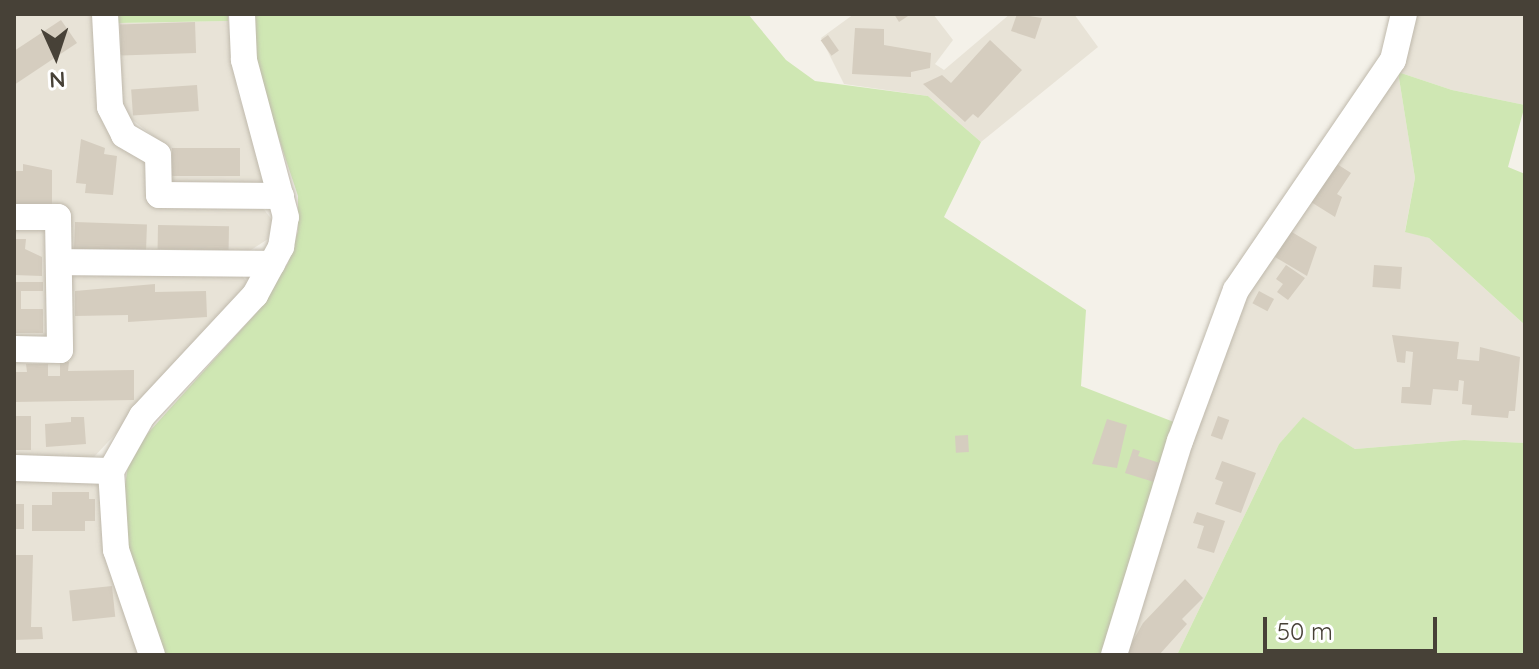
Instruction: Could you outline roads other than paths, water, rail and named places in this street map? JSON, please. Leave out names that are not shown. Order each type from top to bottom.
[{"type":"street","points":[[105,14],[110,107],[124,135],[158,155],[159,195],[281,196]]},
{"type":"street","points":[[152,655],[116,550],[111,471],[142,416],[255,295],[281,247],[286,217],[244,60],[242,14]]},
{"type":"street","points":[[1114,655],[1180,441],[1236,290],[1393,60],[1404,14]]},
{"type":"street","points":[[14,217],[58,217],[60,350],[14,349]]},
{"type":"street","points":[[60,262],[272,264]]},
{"type":"street","points":[[14,468],[111,471]]}]
